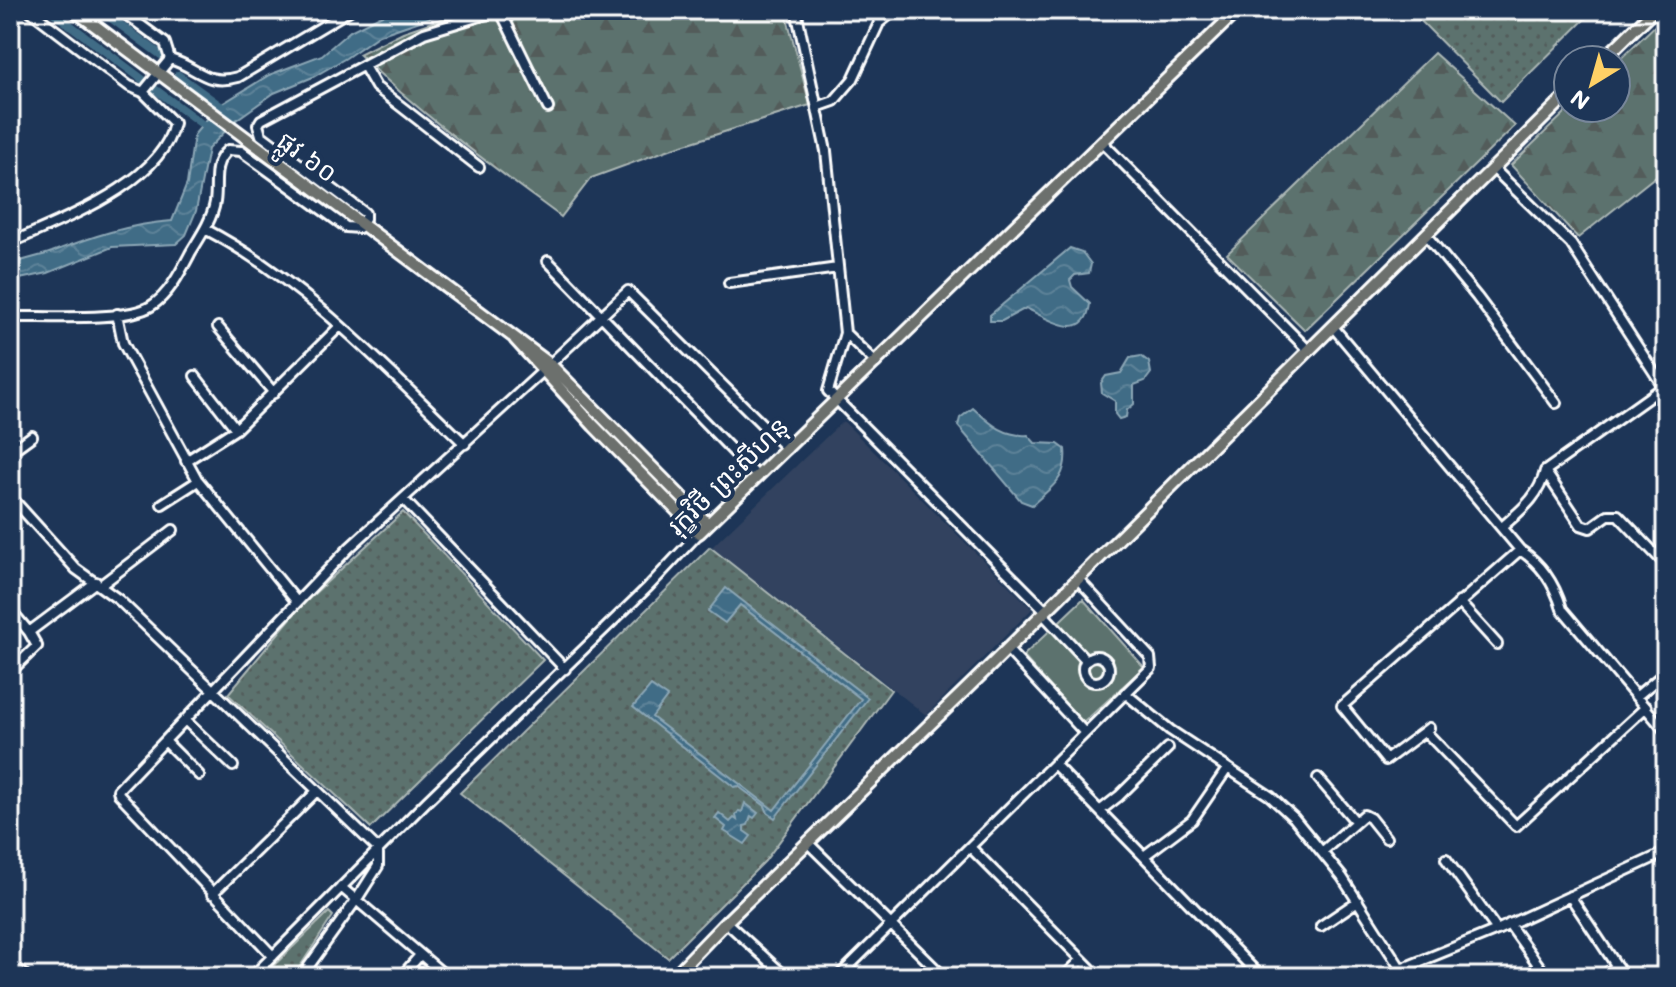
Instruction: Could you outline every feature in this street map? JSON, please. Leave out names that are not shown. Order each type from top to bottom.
[{"type":"main road","name":"ផ្លូវ ៦០","points":[[74,10],[515,339],[708,524]]},
{"type":"main road","name":"រុក្ខវិថី ព្រះសីហនុ","points":[[699,533],[1238,10]]},
{"type":"main road","points":[[1619,44],[1654,10]]},
{"type":"main road","points":[[673,977],[1552,110]]},
{"type":"main road","name":"ផ្លូវ ៦០","points":[[547,368],[699,533]]},
{"type":"street","points":[[10,243],[105,199],[142,171],[163,147],[174,123],[143,92],[129,86],[29,10]]},
{"type":"street","points":[[120,10],[165,43],[170,59]]},
{"type":"street","points":[[170,59],[185,63],[214,81],[238,77],[350,10]]},
{"type":"street","points":[[10,317],[117,314],[141,311],[160,299],[205,229],[215,202],[219,160],[228,150],[241,151],[346,227],[355,230],[362,225],[365,213],[261,135],[258,125],[266,117],[424,33],[500,10],[548,108]]},
{"type":"street","points":[[796,10],[826,151],[845,333],[828,391],[1086,660]]},
{"type":"street","points":[[817,107],[834,101],[853,79],[879,23],[895,10]]},
{"type":"street","points":[[143,92],[170,59]]},
{"type":"street","points":[[364,66],[376,87],[479,167]]},
{"type":"street","points":[[1102,142],[1309,351]]},
{"type":"street","points":[[1493,168],[1571,244],[1665,386],[1545,471],[1542,486],[1534,498],[1502,527]]},
{"type":"street","points":[[205,229],[274,271],[340,326],[465,444]]},
{"type":"street","points":[[1426,235],[1556,403]]},
{"type":"street","points":[[548,261],[758,477]]},
{"type":"street","points":[[729,283],[838,268]]},
{"type":"street","points":[[273,956],[118,792],[349,548],[628,291],[787,449]]},
{"type":"street","points":[[117,314],[123,343],[198,481],[297,602]]},
{"type":"street","points":[[186,461],[236,429],[340,326]]},
{"type":"street","points":[[218,327],[274,393]]},
{"type":"street","points":[[1333,327],[1520,550],[1532,557],[1555,587],[1562,609],[1666,732]]},
{"type":"street","points":[[845,333],[876,363]]},
{"type":"street","points":[[195,376],[236,429]]},
{"type":"street","points":[[10,452],[32,436]]},
{"type":"street","points":[[1545,471],[1581,525],[1590,528],[1608,515],[1618,515],[1666,565]]},
{"type":"street","points":[[162,504],[198,481]]},
{"type":"street","points":[[10,496],[65,558],[98,583],[378,849],[378,866],[301,977]]},
{"type":"street","points":[[404,500],[565,669]]},
{"type":"street","points":[[29,632],[173,530]]},
{"type":"street","name":"រុក្ខវិថី ព្រះសីហនុ","points":[[252,977],[699,533]]},
{"type":"street","points":[[1520,550],[1342,706],[1386,760],[1427,729],[1516,826],[1646,707]]},
{"type":"street","points":[[838,977],[1151,668],[1150,657],[1078,579]]},
{"type":"street","points":[[1459,602],[1497,644]]},
{"type":"street","points":[[10,609],[37,646],[10,672]]},
{"type":"street","points":[[1007,649],[1085,733]]},
{"type":"street","points":[[1637,696],[1666,672]]},
{"type":"street","points":[[1125,693],[1170,730],[1270,796],[1294,818],[1323,851],[1403,973],[1666,852]]},
{"type":"street","points":[[186,721],[233,766]]},
{"type":"street","points":[[166,742],[199,775]]},
{"type":"street","points":[[1101,810],[1168,748]]},
{"type":"street","points":[[1054,764],[1261,977]]},
{"type":"street","points":[[1144,856],[1192,820],[1227,769]]},
{"type":"street","points":[[1318,778],[1355,821]]},
{"type":"street","points":[[212,894],[317,791]]},
{"type":"street","points":[[1323,851],[1355,821],[1367,816],[1386,838]]},
{"type":"street","points":[[808,843],[944,977]]},
{"type":"street","points":[[970,847],[1099,977]]},
{"type":"street","points":[[1446,859],[1497,930]]},
{"type":"street","points":[[341,887],[447,977]]},
{"type":"street","points":[[1570,896],[1624,977]]},
{"type":"street","points":[[1321,926],[1358,901]]},
{"type":"street","points":[[726,922],[786,977]]},
{"type":"street","points":[[1509,924],[1547,977]]},
{"type":"street","points":[[401,977],[420,955]]},
{"type":"street","points":[[1064,977],[1081,960]]},
{"type":"street","points":[[1601,977],[1617,966]]},
{"type":"street","points":[[19,970],[27,977]]},
{"type":"shaded area","points":[[843,421],[1032,609],[926,715],[712,547]]},
{"type":"green space","points":[[467,10],[785,10],[810,105],[673,148],[591,178],[561,217],[432,119],[359,54],[403,32]]},
{"type":"green space","points":[[1410,10],[1594,10],[1560,44],[1552,44],[1552,52],[1501,102]]},
{"type":"green space","points":[[1666,15],[1666,168],[1578,238],[1511,165],[1553,124],[1632,124],[1632,48]]},
{"type":"green space","points":[[1434,53],[1515,126],[1305,330],[1227,254]]},
{"type":"green space","points":[[403,512],[543,660],[371,828],[228,694],[301,606]]},
{"type":"green space","points":[[710,547],[891,690],[765,861],[668,958],[460,793]]},
{"type":"green space","points":[[1083,599],[1144,667],[1083,723],[1023,656]]},
{"type":"green space","points":[[329,912],[333,916],[293,977],[262,977]]},
{"type":"water","points":[[392,10],[452,10],[379,35],[313,77],[274,93],[236,120],[208,149],[196,211],[186,235],[176,244],[112,247],[48,273],[10,281],[10,265],[15,263],[110,232],[172,221],[187,184],[194,135],[217,107],[269,75],[322,55],[350,31]]},
{"type":"water","points":[[1070,248],[1082,252],[1091,264],[1089,273],[1075,275],[1070,280],[1072,287],[1090,304],[1087,316],[1081,323],[1064,325],[1026,308],[1002,321],[990,321],[990,315]]},
{"type":"water","points":[[1141,356],[1149,362],[1151,373],[1145,381],[1134,385],[1134,404],[1127,410],[1126,417],[1119,419],[1115,414],[1115,401],[1102,393],[1101,383],[1106,376],[1121,373],[1130,358]]},
{"type":"water","points":[[973,408],[1004,431],[1028,435],[1035,443],[1058,444],[1065,449],[1061,475],[1032,505],[1021,501],[958,426],[960,418]]},
{"type":"water","points":[[726,588],[868,698],[775,818],[765,806],[738,786],[734,787],[633,707],[651,686],[667,697],[652,717],[774,810],[861,699],[740,605],[725,623],[708,611]]},
{"type":"water","points":[[745,803],[758,813],[754,818],[751,816],[748,825],[744,826],[744,831],[751,836],[745,844],[724,831],[726,827],[715,818],[719,813],[730,822],[734,818],[737,820],[736,815],[742,812]]},
{"type":"waterway","points":[[50,10],[146,82]]},
{"type":"waterway","points":[[100,10],[161,55]]},
{"type":"waterway","points":[[178,75],[226,110]]},
{"type":"waterway","points":[[156,90],[210,130]]}]
